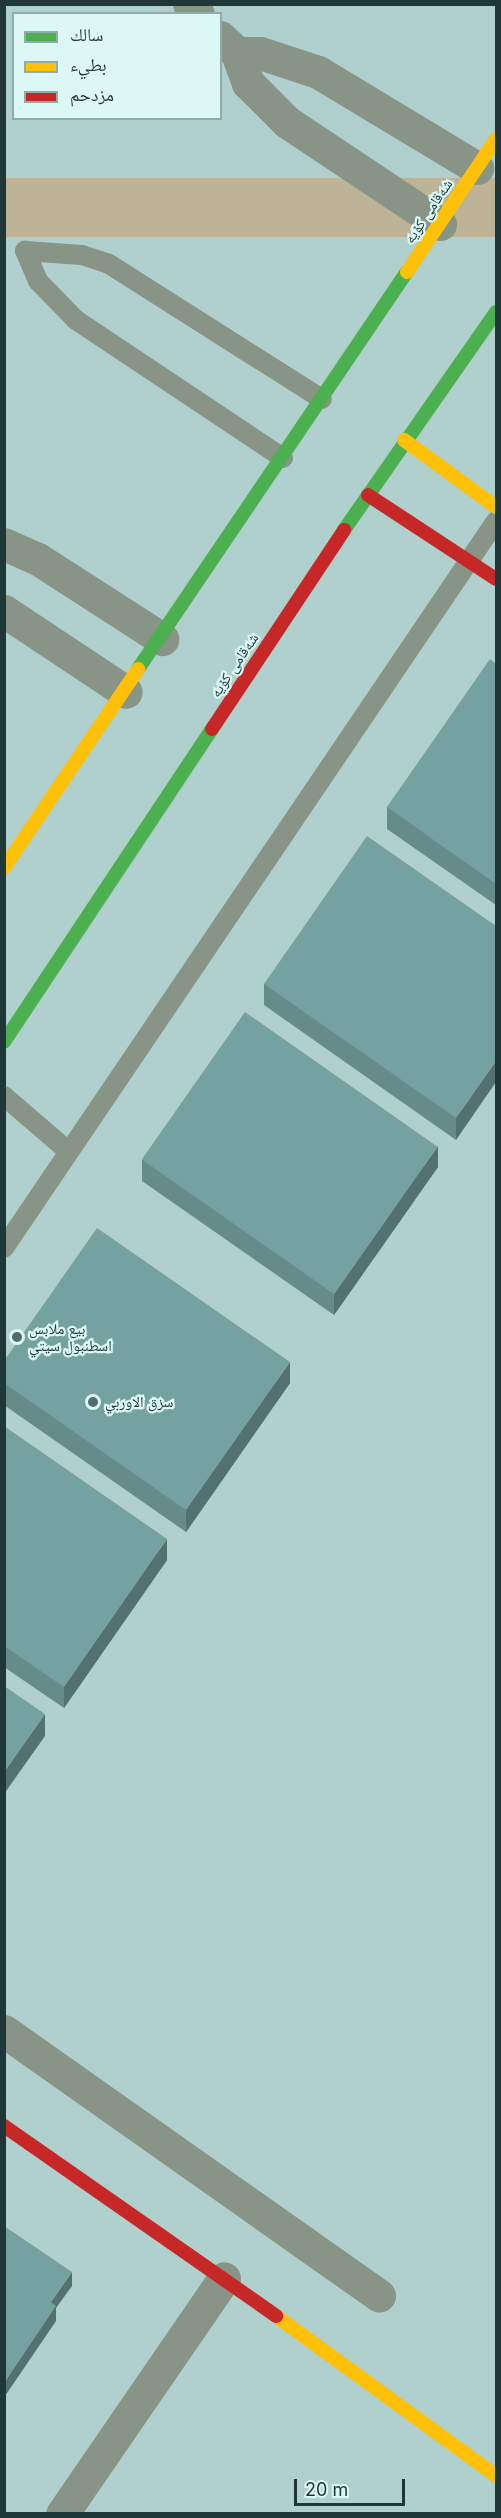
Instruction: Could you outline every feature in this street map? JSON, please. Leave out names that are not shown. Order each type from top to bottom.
[{"type":"main road","name":"شەقامی کۆیە","points":[[4,868],[162,639],[496,139]]},
{"type":"main road","name":"شەقامی کۆیە","points":[[4,1042],[404,440],[496,312]]},
{"type":"main road","points":[[404,440],[496,507]]},
{"type":"main road","points":[[368,495],[496,579]]},
{"type":"main road","points":[[4,2126],[224,2278],[496,2476]]},
{"type":"street","points":[[229,45],[318,72],[477,168]]},
{"type":"street","points":[[229,45],[248,83],[287,122],[440,224]]},
{"type":"street","points":[[4,544],[38,560],[162,639]]},
{"type":"street","points":[[4,611],[126,692]]},
{"type":"street","points":[[4,2031],[379,2296]]},
{"type":"street","points":[[62,2514],[224,2278]]},
{"type":"lane","points":[[283,458],[76,320],[38,281],[25,251],[82,255],[110,264],[322,399]]},
{"type":"lane","points":[[4,1248],[496,521]]},
{"type":"lane","points":[[4,1096],[68,1151]]},
{"type":"shaded area","points":[[4,178],[496,178],[496,237],[4,237]]},
{"type":"building","points":[[490,659],[496,664],[496,884],[387,807]]},
{"type":"building","points":[[367,836],[496,926],[496,1061],[456,1118],[264,984]]},
{"type":"building","points":[[245,1012],[438,1147],[334,1294],[142,1159]]},
{"type":"building","points":[[97,1228],[290,1362],[186,1510],[4,1383],[4,1361]]},
{"type":"building","points":[[4,1426],[167,1539],[64,1687],[4,1646]]},
{"type":"building","points":[[4,1686],[45,1714],[4,1772]]},
{"type":"building","points":[[4,2226],[72,2272],[51,2302],[56,2306],[5,2382]]},
{"type":"traffic: fast","points":[[138,669],[407,272]]},
{"type":"traffic: fast","points":[[344,530],[496,312]]},
{"type":"traffic: fast","points":[[4,1042],[212,729]]},
{"type":"traffic: slow","points":[[407,272],[496,139]]},
{"type":"traffic: slow","points":[[404,440],[496,507]]},
{"type":"traffic: slow","points":[[4,868],[138,669]]},
{"type":"traffic: slow","points":[[276,2316],[496,2476]]},
{"type":"traffic: jam","points":[[368,495],[496,579]]},
{"type":"traffic: jam","points":[[212,729],[344,530]]},
{"type":"traffic: jam","points":[[4,2126],[276,2316]]},
{"type":"place","name":"بيع ملابس اسطنبول سيتي","points":[[17,1337]]},
{"type":"place","name":"سزق الاوربي","points":[[93,1402]]}]
